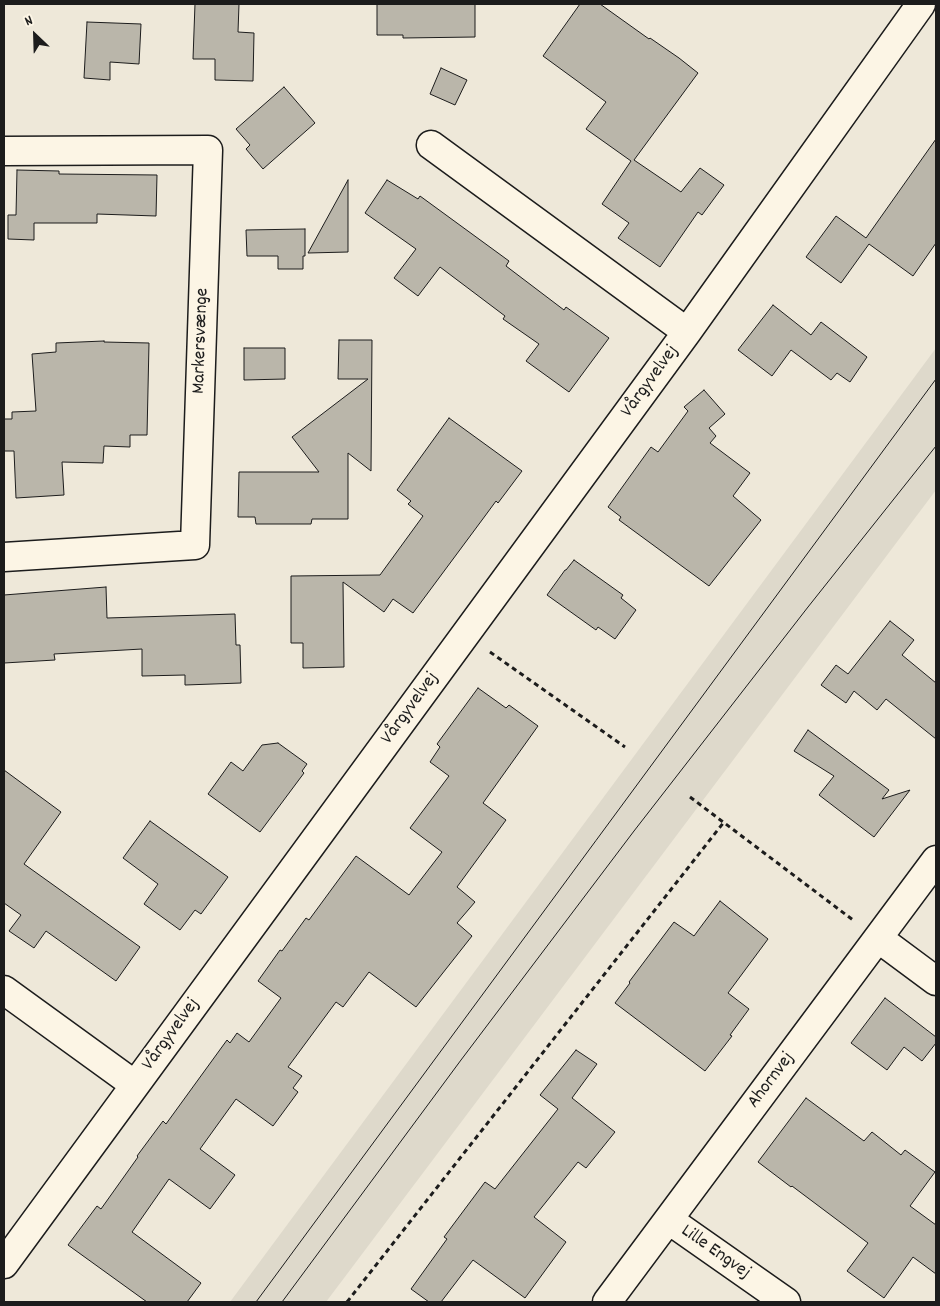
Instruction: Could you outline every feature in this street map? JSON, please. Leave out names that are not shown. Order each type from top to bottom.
[{"type":"street","name":"Vårgyvelvej","points":[[4,1264],[687,332],[921,4]]},
{"type":"street","name":"Vårgyvelvej","points":[[431,145],[687,332]]},
{"type":"street","name":"Markersvænge","points":[[4,151],[208,150],[195,545],[4,557]]},
{"type":"street","name":"Ahornvej","points":[[607,1302],[936,860]]},
{"type":"street","points":[[878,938],[936,980]]},
{"type":"street","name":"Vårgyvelvej","points":[[4,990],[135,1085]]},
{"type":"street","name":"Lille Engvej","points":[[669,1220],[786,1302]]},
{"type":"path","points":[[466,635],[625,747]]},
{"type":"path","points":[[690,797],[878,938]]},
{"type":"path","points":[[346,1302],[724,822]]},
{"type":"shaded area","points":[[936,348],[936,490],[326,1302],[230,1302]]},
{"type":"building","points":[[195,4],[239,4],[238,32],[254,33],[253,81],[215,80],[215,59],[193,59]]},
{"type":"building","points":[[377,4],[475,4],[475,37],[403,38],[403,35],[377,35]]},
{"type":"building","points":[[580,4],[600,4],[698,73],[634,160],[681,192],[700,168],[724,185],[702,215],[698,212],[660,267],[618,238],[629,223],[602,204],[631,161],[586,129],[606,102],[543,56]]},
{"type":"building","points":[[87,22],[141,24],[139,64],[110,62],[110,80],[84,78]]},
{"type":"building","points":[[441,68],[467,80],[455,105],[430,94]]},
{"type":"building","points":[[284,87],[315,123],[263,169],[246,149],[250,145],[236,129]]},
{"type":"building","points":[[936,139],[936,243],[913,276],[869,244],[841,283],[806,257],[836,216],[866,238]]},
{"type":"building","points":[[17,170],[59,171],[59,174],[157,175],[156,216],[97,214],[97,223],[34,223],[34,240],[8,239],[8,215],[16,215]]},
{"type":"building","points":[[348,180],[348,252],[308,253]]},
{"type":"building","points":[[387,180],[418,199],[420,196],[509,261],[506,266],[564,310],[566,307],[609,338],[569,392],[526,361],[539,344],[503,319],[505,316],[440,267],[418,296],[394,278],[416,249],[365,213]]},
{"type":"building","points":[[305,229],[303,269],[278,269],[278,256],[247,256],[246,230]]},
{"type":"building","points":[[773,305],[811,335],[821,322],[867,357],[850,382],[837,373],[831,380],[791,350],[772,376],[738,350]]},
{"type":"building","points":[[339,340],[372,340],[371,471],[348,453],[348,519],[312,519],[311,524],[256,524],[255,517],[238,517],[239,472],[319,472],[292,437],[368,379],[338,379]]},
{"type":"building","points":[[104,341],[149,343],[147,435],[130,435],[130,447],[104,446],[103,463],[62,462],[64,495],[16,498],[14,451],[4,451],[4,419],[12,419],[12,412],[36,411],[32,354],[56,352],[56,343]]},
{"type":"building","points":[[244,348],[285,348],[285,379],[244,380]]},
{"type":"building","points":[[704,390],[725,414],[709,428],[716,436],[710,443],[750,473],[733,496],[761,520],[709,586],[619,520],[621,517],[608,507],[651,447],[658,452],[688,411],[684,407]]},
{"type":"building","points":[[449,418],[522,471],[498,503],[496,501],[413,613],[393,599],[384,612],[343,582],[344,667],[303,668],[303,643],[291,643],[291,576],[380,575],[423,516],[408,504],[411,501],[397,490]]},
{"type":"building","points":[[574,560],[623,595],[621,598],[636,610],[615,639],[598,627],[596,630],[547,595]]},
{"type":"building","points":[[106,587],[107,618],[235,614],[236,645],[240,645],[241,683],[185,685],[185,675],[142,676],[142,649],[54,654],[55,660],[4,663],[4,595]]},
{"type":"building","points":[[890,621],[914,640],[902,655],[936,683],[936,739],[886,699],[877,710],[854,691],[846,703],[821,685],[836,665],[848,674]]},
{"type":"building","points":[[478,688],[506,708],[509,705],[538,726],[483,803],[506,820],[457,887],[475,902],[457,923],[472,936],[416,1007],[369,972],[343,1007],[336,1002],[288,1067],[302,1076],[293,1088],[298,1092],[273,1126],[236,1099],[200,1149],[235,1175],[210,1209],[169,1179],[132,1232],[201,1283],[187,1302],[147,1302],[68,1245],[97,1206],[101,1209],[163,1121],[166,1124],[227,1040],[230,1043],[237,1033],[249,1042],[281,998],[258,981],[306,918],[309,920],[356,856],[409,895],[442,852],[410,828],[449,776],[430,762],[440,747],[437,744]]},
{"type":"building","points":[[808,730],[889,790],[882,799],[910,790],[874,837],[819,795],[834,776],[794,751]]},
{"type":"building","points":[[278,743],[307,764],[302,771],[304,773],[260,832],[208,794],[231,762],[243,771],[262,745]]},
{"type":"building","points":[[4,770],[61,812],[24,864],[140,947],[116,981],[46,931],[34,948],[9,931],[21,915],[4,903]]},
{"type":"building","points":[[150,821],[228,877],[201,914],[195,910],[180,930],[144,904],[158,884],[123,858]]},
{"type":"building","points":[[720,901],[768,939],[728,993],[749,1009],[730,1035],[732,1036],[705,1071],[615,1003],[674,922],[694,936]]},
{"type":"building","points":[[885,998],[936,1037],[936,1043],[922,1061],[904,1047],[887,1070],[851,1043]]},
{"type":"building","points":[[576,1050],[597,1064],[572,1098],[615,1132],[586,1168],[578,1162],[534,1217],[566,1242],[525,1298],[473,1260],[441,1302],[429,1302],[411,1289],[447,1239],[444,1237],[485,1182],[495,1189],[558,1109],[540,1095]]},
{"type":"building","points":[[806,1098],[864,1141],[872,1132],[901,1155],[905,1150],[935,1172],[910,1206],[936,1225],[936,1274],[913,1257],[884,1298],[847,1271],[868,1243],[758,1162]]},
{"type":"tram line","points":[[256,1302],[936,379]]},
{"type":"tram line","points":[[282,1302],[634,831],[936,446]]}]
